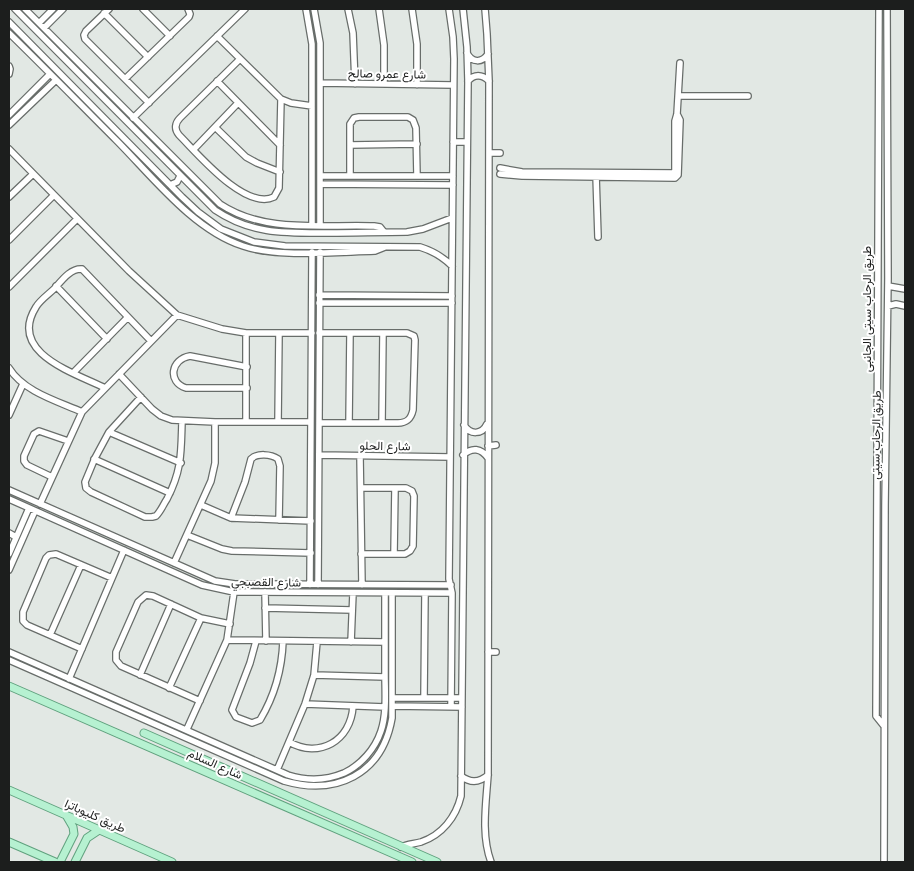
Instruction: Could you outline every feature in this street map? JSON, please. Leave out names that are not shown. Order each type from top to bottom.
[{"type":"main road","name":"شارع السلام","points":[[9,686],[412,862]]},
{"type":"main road","name":"شارع السلام","points":[[144,733],[437,862]]},
{"type":"main road","name":"طريق كليوباترا","points":[[9,790],[172,862]]},
{"type":"main road","points":[[60,862],[74,834],[73,827],[65,814]]},
{"type":"main road","points":[[75,862],[86,838],[99,830]]},
{"type":"main road","points":[[9,842],[55,862]]},
{"type":"street","points":[[15,9],[190,186],[215,210],[235,222],[255,229],[282,233],[407,232],[431,227],[452,218]]},
{"type":"street","points":[[39,23],[53,9]]},
{"type":"street","points":[[44,28],[63,9]]},
{"type":"street","points":[[144,9],[170,36]]},
{"type":"street","points":[[125,79],[189,18],[188,9]]},
{"type":"street","points":[[235,9],[240,14]]},
{"type":"street","points":[[133,118],[245,9]]},
{"type":"street","points":[[306,9],[312,44],[312,225]]},
{"type":"street","points":[[314,9],[320,43],[320,225]]},
{"type":"street","points":[[348,9],[353,33],[354,84]]},
{"type":"street","points":[[379,9],[384,45],[384,84]]},
{"type":"street","points":[[412,9],[417,44],[417,85]]},
{"type":"street","points":[[449,9],[454,37],[449,579],[452,593],[451,707]]},
{"type":"street","points":[[401,847],[430,838],[448,823],[459,803],[461,776],[468,80],[463,9]]},
{"type":"street","points":[[485,9],[489,80],[487,422],[488,775],[485,830],[491,862]]},
{"type":"street","name":"طريق الرحاب سيتى الجانبى","points":[[879,9],[876,716],[885,727]]},
{"type":"street","name":"طريق الرحاب سيتى","points":[[884,862],[885,505],[888,306],[887,9]]},
{"type":"street","points":[[22,16],[26,10],[220,204],[239,215],[283,225],[374,226],[380,227],[384,232]]},
{"type":"street","points":[[148,58],[107,11],[86,31],[85,37],[149,103]]},
{"type":"street","points":[[48,14],[52,20]]},
{"type":"street","points":[[9,22],[170,185],[210,222],[221,229],[254,242],[284,249],[312,252],[375,251],[388,246]]},
{"type":"street","points":[[9,33],[164,190],[207,229],[219,236],[244,247],[257,250],[388,246],[420,247],[433,251],[452,266]]},
{"type":"street","points":[[217,36],[281,98],[291,103],[312,106]]},
{"type":"street","points":[[23,47],[28,41]]},
{"type":"street","points":[[467,53],[471,59],[478,61],[484,59],[488,53]]},
{"type":"street","points":[[240,59],[180,118],[175,128],[179,135],[227,181],[250,196],[263,199],[274,197],[279,188],[281,98]]},
{"type":"street","points":[[500,171],[596,175],[674,173],[677,150],[675,121],[678,114],[680,64]]},
{"type":"street","points":[[9,66],[9,74]]},
{"type":"street","points":[[9,115],[50,74]]},
{"type":"street","points":[[468,80],[478,75],[489,80]]},
{"type":"street","points":[[9,125],[56,80]]},
{"type":"street","points":[[217,81],[280,144]]},
{"type":"street","name":"شارع عمرو صالح","points":[[320,83],[454,85]]},
{"type":"street","points":[[41,84],[47,90]]},
{"type":"street","points":[[878,91],[887,91]]},
{"type":"street","points":[[105,99],[110,94]]},
{"type":"street","points":[[679,96],[748,96]]},
{"type":"street","points":[[194,149],[238,103]]},
{"type":"street","points":[[350,176],[351,122],[354,118],[359,117],[411,118],[416,125],[417,176]]},
{"type":"street","points":[[216,127],[246,157],[280,172]]},
{"type":"street","points":[[116,140],[121,135]]},
{"type":"street","points":[[145,141],[150,135]]},
{"type":"street","points":[[312,136],[320,136]]},
{"type":"street","points":[[453,142],[467,142]]},
{"type":"street","points":[[350,145],[417,144]]},
{"type":"street","points":[[9,148],[129,271],[177,315],[222,329],[246,333],[312,333]]},
{"type":"street","points":[[489,153],[500,153]]},
{"type":"street","points":[[878,170],[888,169]]},
{"type":"street","points":[[9,196],[33,174]]},
{"type":"street","points":[[596,175],[598,237]]},
{"type":"street","points":[[170,185],[177,182],[180,176]]},
{"type":"street","points":[[320,176],[453,176]]},
{"type":"street","points":[[320,184],[453,185]]},
{"type":"street","points":[[182,196],[190,186]]},
{"type":"street","points":[[9,240],[54,195]]},
{"type":"street","points":[[312,213],[320,213]]},
{"type":"street","points":[[9,287],[77,219]]},
{"type":"street","points":[[207,229],[210,222]]},
{"type":"street","points":[[282,233],[283,225]]},
{"type":"street","points":[[407,232],[407,246]]},
{"type":"street","points":[[310,585],[312,252]]},
{"type":"street","points":[[318,585],[320,252]]},
{"type":"street","points":[[312,266],[320,266]]},
{"type":"street","points":[[105,388],[44,357],[37,350],[30,333],[32,316],[37,305],[72,271],[82,270],[151,341]]},
{"type":"street","points":[[878,277],[888,278]]},
{"type":"street","points":[[56,286],[107,339]]},
{"type":"street","points":[[888,286],[905,289]]},
{"type":"street","points":[[319,295],[452,296]]},
{"type":"street","points":[[319,303],[452,303]]},
{"type":"street","points":[[888,306],[896,304],[905,306]]},
{"type":"street","points":[[40,504],[82,412],[177,315]]},
{"type":"street","points":[[74,372],[128,317]]},
{"type":"street","points":[[246,333],[246,422]]},
{"type":"street","points":[[278,422],[279,333]]},
{"type":"street","points":[[319,333],[409,333],[414,336],[415,340],[412,414],[410,418],[402,423],[319,423]]},
{"type":"street","points":[[349,423],[350,333]]},
{"type":"street","points":[[382,423],[383,333]]},
{"type":"street","points":[[247,367],[190,356],[184,357],[175,364],[173,375],[178,384],[186,388],[247,388]]},
{"type":"street","points":[[451,356],[464,356]]},
{"type":"street","points":[[9,368],[23,384],[82,412]]},
{"type":"street","points":[[119,374],[161,416],[172,420],[311,422]]},
{"type":"street","points":[[312,382],[319,382]]},
{"type":"street","points":[[9,415],[23,384]]},
{"type":"street","points":[[141,397],[109,432],[94,459],[85,482],[88,491],[144,517],[152,517],[159,513],[170,493],[181,463],[182,421]]},
{"type":"street","points":[[174,563],[214,472],[215,422]]},
{"type":"street","points":[[464,425],[467,430],[476,433],[485,427],[487,422]]},
{"type":"street","points":[[52,477],[27,465],[24,461],[24,456],[34,434],[39,431],[68,441]]},
{"type":"street","points":[[109,432],[181,463]]},
{"type":"street","points":[[488,446],[496,446]]},
{"type":"street","points":[[463,455],[476,449],[488,458]]},
{"type":"street","points":[[231,518],[245,483],[251,459],[256,455],[271,456],[278,459],[280,466],[279,520]]},
{"type":"street","name":"شارع الحلو","points":[[319,455],[450,457]]},
{"type":"street","points":[[360,456],[362,585]]},
{"type":"street","points":[[94,459],[170,493]]},
{"type":"street","points":[[361,488],[409,489],[414,496],[414,546],[410,551],[405,554],[362,554]]},
{"type":"street","points":[[394,554],[395,488]]},
{"type":"street","name":"شارع القصبجي","points":[[9,490],[205,577],[225,583],[450,585]]},
{"type":"street","name":"شارع القصبجي","points":[[9,499],[202,585],[234,592],[452,593]]},
{"type":"street","points":[[201,505],[231,518],[311,521]]},
{"type":"street","points":[[9,554],[16,537],[32,509]]},
{"type":"street","points":[[9,570],[32,509]]},
{"type":"street","points":[[66,525],[70,517]]},
{"type":"street","points":[[9,533],[16,537]]},
{"type":"street","points":[[187,535],[232,551],[310,552]]},
{"type":"street","points":[[69,679],[124,550]]},
{"type":"street","points":[[82,649],[28,625],[22,618],[23,612],[49,555],[56,554],[112,578]]},
{"type":"street","points":[[50,635],[81,565]]},
{"type":"street","points":[[310,574],[318,574]]},
{"type":"street","points":[[289,585],[289,592]]},
{"type":"street","points":[[432,585],[432,593]]},
{"type":"street","points":[[187,729],[227,640],[234,592]]},
{"type":"street","points":[[265,592],[266,641]]},
{"type":"street","points":[[350,642],[352,593]]},
{"type":"street","points":[[9,652],[296,778],[317,780],[338,776],[348,771],[365,758],[377,741],[382,726],[384,707],[385,593]]},
{"type":"street","points":[[9,660],[284,781],[318,787],[339,783],[362,772],[379,754],[390,731],[392,706],[392,593]]},
{"type":"street","points":[[424,698],[425,593]]},
{"type":"street","points":[[200,701],[118,664],[115,656],[116,652],[140,599],[150,595],[201,618],[230,624]]},
{"type":"street","points":[[140,675],[171,604]]},
{"type":"street","points":[[265,608],[352,610]]},
{"type":"street","points":[[170,688],[201,618]]},
{"type":"street","points":[[227,640],[385,642]]},
{"type":"street","points":[[256,641],[250,663],[232,710],[234,716],[252,723],[260,720],[275,690],[281,665],[283,641]]},
{"type":"street","points":[[277,770],[305,704],[314,675],[317,642]]},
{"type":"street","points":[[488,652],[496,652]]},
{"type":"street","points":[[314,675],[385,677]]},
{"type":"street","points":[[392,698],[462,698]]},
{"type":"street","points":[[123,710],[126,703]]},
{"type":"street","points":[[305,704],[384,707]]},
{"type":"street","points":[[289,742],[300,747],[313,749],[332,743],[342,735],[349,725],[353,706]]},
{"type":"street","points":[[392,706],[462,708]]},
{"type":"street","points":[[239,762],[242,754]]},
{"type":"street","points":[[461,776],[474,782],[484,779],[488,775]]}]
